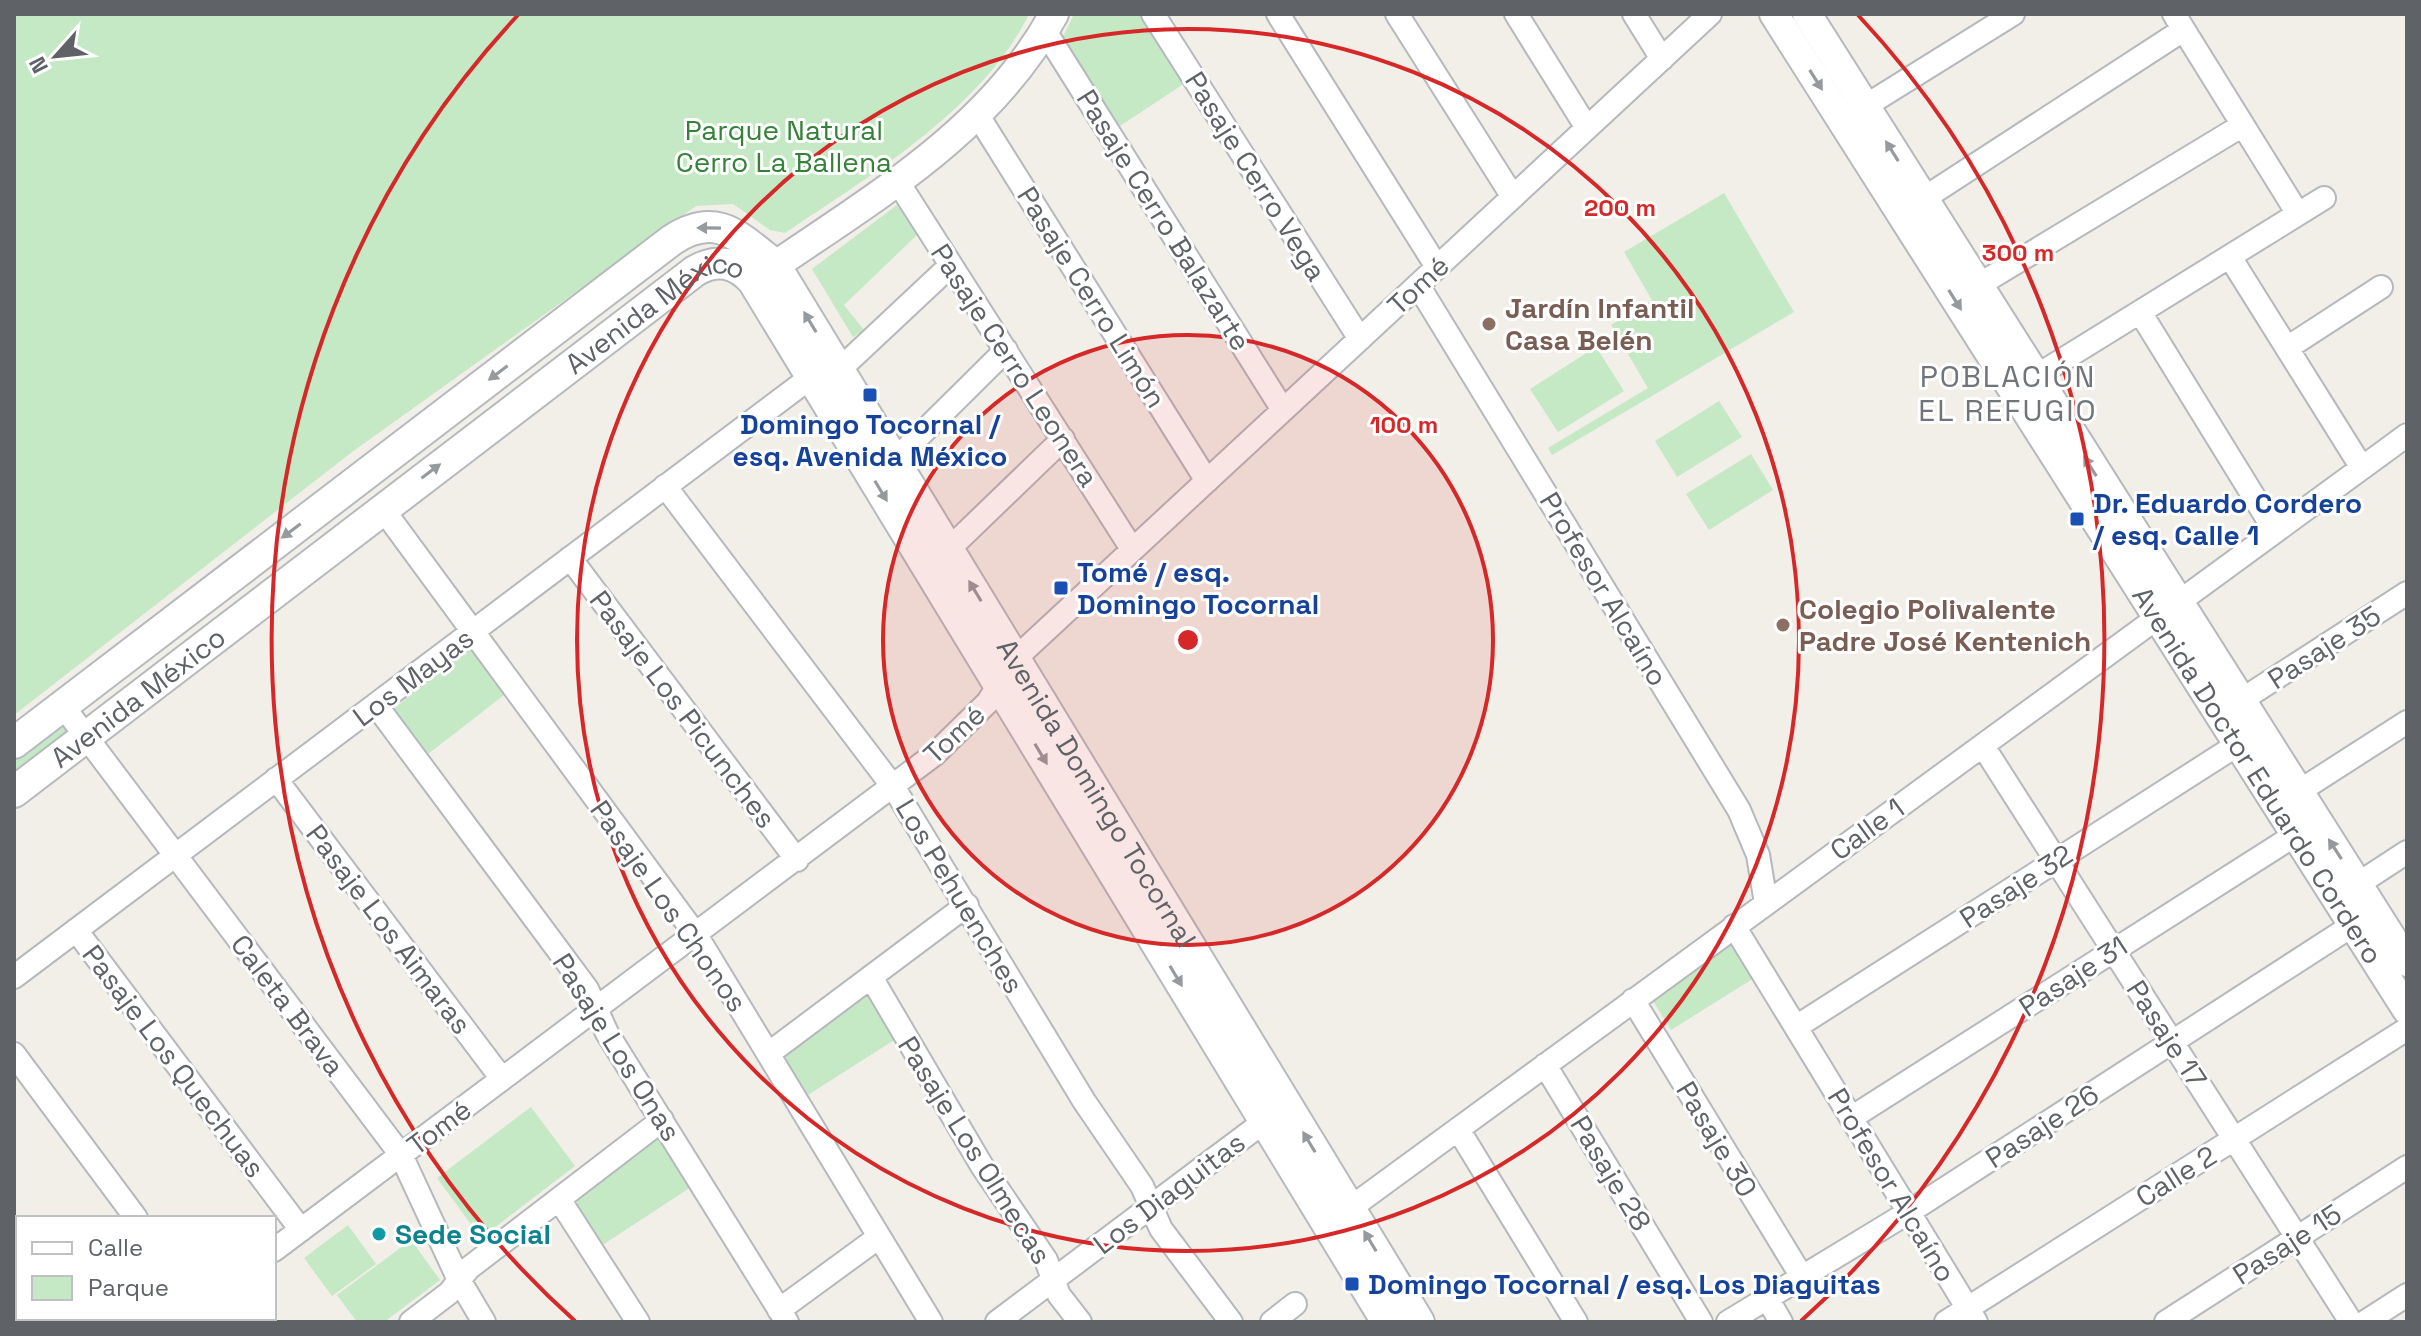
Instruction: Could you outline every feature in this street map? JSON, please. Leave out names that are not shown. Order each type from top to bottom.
[{"type":"main road","name":"Avenida México","points":[[14,743],[680,235],[697,227],[720,227],[735,234],[764,273]]},
{"type":"main road","name":"Avenida México","points":[[14,792],[695,271],[711,264],[728,264],[764,273]]},
{"type":"main road","name":"Avenida Domingo Tocornal","points":[[764,273],[825,373],[1000,687],[1265,1121],[1419,1322]]},
{"type":"main road","name":"Avenida Domingo Tocornal","points":[[825,373],[895,460],[1016,658],[1339,1217],[1387,1322]]},
{"type":"street","name":"Pasaje Cerro Vega","points":[[1153,14],[1360,339]]},
{"type":"street","points":[[1278,14],[1437,267]]},
{"type":"street","points":[[1397,14],[1513,197]]},
{"type":"street","points":[[1516,14],[1587,128]]},
{"type":"street","points":[[1634,14],[1662,59]]},
{"type":"street","name":"Tomé","points":[[276,1249],[894,788],[956,735],[1000,687],[1016,658],[1710,14]]},
{"type":"street","name":"Avenida Doctor Eduardo Cordero","points":[[1774,14],[1923,199],[1977,286],[2024,384]]},
{"type":"street","name":"Avenida Doctor Eduardo Cordero","points":[[1807,14],[1853,114],[2167,611],[2237,745],[2407,1010]]},
{"type":"street","points":[[1853,114],[2013,14]]},
{"type":"street","points":[[1923,199],[2178,22],[2298,214]]},
{"type":"street","points":[[764,273],[898,182],[977,114],[1014,75],[1050,23]]},
{"type":"street","name":"Pasaje Cerro Balazarte","points":[[1050,23],[1283,410]]},
{"type":"street","name":"Pasaje Cerro Limón","points":[[977,114],[1207,481]]},
{"type":"street","points":[[1977,286],[2243,125]]},
{"type":"street","name":"Pasaje Cerro Leonera","points":[[898,182],[1132,549]]},
{"type":"street","points":[[2024,384],[2324,198]]},
{"type":"street","points":[[2230,257],[2362,468]]},
{"type":"street","name":"Los Mayas","points":[[14,977],[665,486],[825,373],[951,265]]},
{"type":"street","name":"Profesor Alcaíno","points":[[1418,285],[1739,810],[1758,855],[1766,903]]},
{"type":"street","points":[[2287,348],[2381,287]]},
{"type":"street","points":[[2140,312],[2275,531]]},
{"type":"street","points":[[895,460],[1006,350]]},
{"type":"street","name":"Calle 1","points":[[1339,1217],[2407,435]]},
{"type":"street","points":[[949,549],[1063,439]]},
{"type":"street","name":"Los Pehuenches","points":[[665,486],[894,788],[1151,1207],[1161,1229],[1231,1322]]},
{"type":"street","name":"Pasaje Los Chonos","points":[[382,508],[696,935],[931,1322]]},
{"type":"street","name":"Pasaje Los Picunches","points":[[570,558],[797,860]]},
{"type":"street","name":"Pasaje 35","points":[[2240,701],[2407,593]]},
{"type":"street","name":"Avenida Doctor Eduardo Cordero","points":[[2167,611],[2240,701],[2407,962]]},
{"type":"street","name":"Pasaje Los Onas","points":[[376,705],[587,989],[662,1120],[783,1316]]},
{"type":"street","name":"Caleta Brava","points":[[63,706],[401,1155],[459,1280],[484,1322]]},
{"type":"street","points":[[2298,792],[2407,722]]},
{"type":"street","name":"Pasaje 32","points":[[1796,1027],[2237,745]]},
{"type":"street","name":"Pasaje 17","points":[[1983,746],[2351,1322]]},
{"type":"street","name":"Pasaje Los Aimaras","points":[[276,779],[502,1079]]},
{"type":"street","name":"Pasaje 31","points":[[1851,1118],[2295,835]]},
{"type":"street","points":[[2358,884],[2407,852]]},
{"type":"street","points":[[768,1054],[967,905]]},
{"type":"street","name":"Pasaje 26","points":[[1728,1322],[1909,1212],[2353,925]]},
{"type":"street","name":"Profesor Alcaíno","points":[[1734,926],[1972,1315]]},
{"type":"street","name":"Pasaje Los Quechuas","points":[[76,930],[301,1230]]},
{"type":"street","name":"Pasaje Los Olmecas","points":[[871,977],[982,1166],[1046,1260],[1053,1280],[1080,1322]]},
{"type":"street","name":"Pasaje 30","points":[[1633,1000],[1802,1277]]},
{"type":"street","name":"Calle 2","points":[[1946,1322],[1972,1315],[2234,1139],[2407,1029]]},
{"type":"street","points":[[14,1054],[135,1216]]},
{"type":"street","name":"Pasaje 28","points":[[1545,1065],[1701,1322]]},
{"type":"street","points":[[411,1322],[449,1293],[469,1268],[662,1120]]},
{"type":"street","name":"Los Diaguitas","points":[[997,1322],[1265,1121]]},
{"type":"street","points":[[1458,1129],[1576,1322]]},
{"type":"street","name":"Pasaje 15","points":[[2166,1322],[2407,1167]]},
{"type":"street","points":[[559,1199],[638,1322]]},
{"type":"street","points":[[783,1316],[879,1237]]},
{"type":"street","points":[[2365,1322],[2407,1295]]},
{"type":"street","points":[[1767,1298],[1781,1322]]},
{"type":"street","points":[[1272,1322],[1295,1304]]},
{"type":"green space","name":"Parque Natural Cerro La Ballena","points":[[14,14],[1029,14],[1009,48],[954,110],[853,188],[785,233],[770,230],[733,204],[696,206],[352,452],[14,715]]},
{"type":"green space","points":[[1074,14],[1144,14],[1185,83],[1111,132],[1061,41]]},
{"type":"green space","points":[[1724,193],[1794,312],[1552,455],[1548,448],[1648,388],[1611,325],[1652,300],[1624,252]]},
{"type":"green space","points":[[897,205],[918,234],[844,305],[864,330],[853,337],[812,269]]},
{"type":"green space","points":[[1596,347],[1624,391],[1558,432],[1530,389]]},
{"type":"green space","points":[[1719,401],[1742,437],[1677,477],[1655,441]]},
{"type":"green space","points":[[1751,454],[1773,490],[1709,530],[1686,494]]},
{"type":"green space","points":[[473,647],[508,692],[428,754],[393,709]]},
{"type":"green space","points":[[63,720],[73,734],[14,782],[14,756]]},
{"type":"green space","points":[[1733,944],[1754,978],[1671,1030],[1653,1001]]},
{"type":"green space","points":[[871,990],[899,1037],[803,1098],[778,1055]]},
{"type":"green space","points":[[531,1107],[575,1166],[481,1238],[437,1178]]},
{"type":"green space","points":[[662,1132],[694,1185],[601,1246],[572,1201]]},
{"type":"green space","points":[[348,1225],[376,1264],[332,1296],[304,1258]]},
{"type":"green space","points":[[411,1240],[440,1280],[384,1322],[357,1322],[337,1295]]},
{"type":"place","name":"Jardín Infantil Casa Belén","points":[[1489,324]]},
{"type":"place","name":"Domingo Tocornal / esq. Avenida México","points":[[870,395]]},
{"type":"place","name":"Dr. Eduardo Cordero / esq. Calle 1","points":[[2077,519]]},
{"type":"place","name":"Tomé / esq. Domingo Tocornal","points":[[1061,588]]},
{"type":"place","name":"Colegio Polivalente Padre José Kentenich","points":[[1783,625]]},
{"type":"place","name":"Sede Social","points":[[379,1234]]},
{"type":"place","name":"Domingo Tocornal / esq. Los Diaguitas","points":[[1352,1284]]},
{"type":"district","name":"POBLACIÓN EL REFUGIO","points":[[2008,393]]}]
